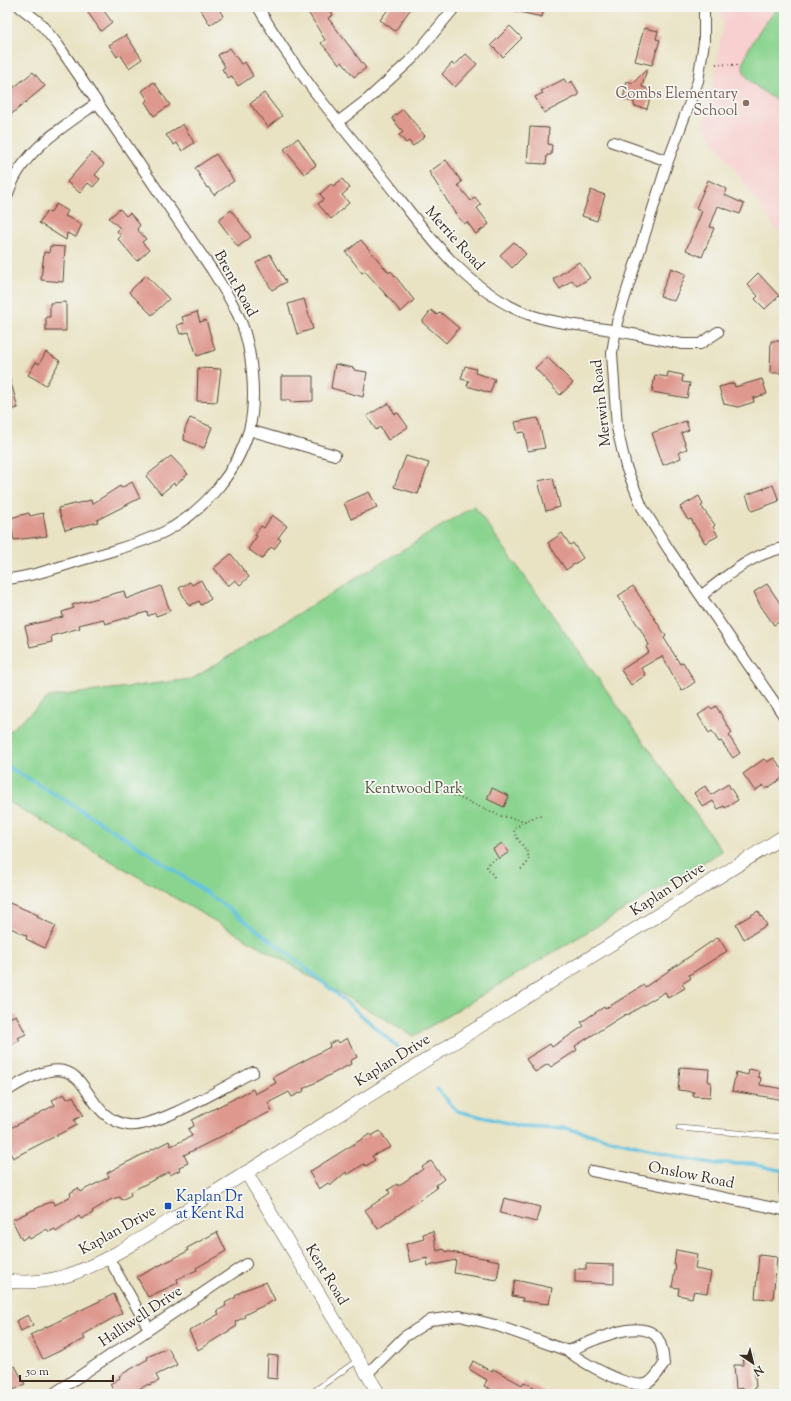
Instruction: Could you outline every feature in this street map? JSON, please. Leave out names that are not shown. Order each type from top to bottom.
[{"type":"street","name":"Brent Road","points":[[7,579],[38,573],[136,544],[166,531],[182,521],[205,502],[226,476],[240,453],[249,430],[252,395],[250,358],[241,322],[212,270],[48,32],[40,22],[20,7]]},
{"type":"street","name":"Merrie Road","points":[[258,7],[291,61],[338,122],[445,255],[472,282],[506,304],[534,316],[564,323],[682,344],[700,344],[718,332]]},
{"type":"street","points":[[338,122],[374,94],[413,58],[456,7]]},
{"type":"street","name":"Merwin Road","points":[[704,7],[704,42],[698,81],[668,161],[615,331],[612,353],[613,388],[617,428],[626,467],[642,507],[701,596],[784,716]]},
{"type":"street","points":[[7,198],[11,183],[31,155],[45,141],[97,103]]},
{"type":"street","points":[[613,142],[668,161]]},
{"type":"street","points":[[249,430],[335,455]]},
{"type":"street","points":[[701,596],[760,555],[784,548]]},
{"type":"street","name":"Kaplan Drive","points":[[7,1282],[42,1281],[61,1277],[108,1256],[196,1204],[784,836]]},
{"type":"street","points":[[7,1091],[43,1073],[56,1070],[65,1072],[76,1076],[105,1114],[118,1122],[130,1125],[146,1123],[178,1111],[253,1072]]},
{"type":"street","name":"Onslow Road","points":[[592,1171],[784,1210]]},
{"type":"street","name":"Kent Road","points":[[246,1172],[379,1394]]},
{"type":"street","points":[[108,1256],[149,1329]]},
{"type":"street","name":"Halliwell Drive","points":[[53,1394],[246,1264]]},
{"type":"street","points":[[367,1374],[404,1337],[431,1320],[460,1316],[495,1325],[568,1351],[578,1359],[594,1368],[628,1383],[640,1385],[649,1382],[664,1364],[662,1348],[655,1336],[642,1328],[625,1330],[568,1351]]},
{"type":"lane","points":[[679,1128],[784,1137]]},
{"type":"lane","points":[[784,1163],[781,1177],[781,1196],[784,1203]]},
{"type":"lane","points":[[310,1394],[359,1360]]},
{"type":"path","points":[[716,64],[739,65]]},
{"type":"path","points":[[446,792],[501,816],[525,821]]},
{"type":"path","points":[[521,869],[527,865],[529,861],[527,851],[514,833],[514,829],[525,821],[543,814]]},
{"type":"path","points":[[494,877],[487,866],[498,857]]},
{"type":"shaded area","name":"Combs Elementary School","points":[[719,7],[784,7],[784,240],[703,125],[714,82],[723,23]]},
{"type":"green space","points":[[778,7],[784,7],[784,105],[753,83],[745,74],[743,67],[748,49]]},
{"type":"green space","name":"Kentwood Park","points":[[474,506],[722,851],[414,1036],[7,801],[7,733],[49,697],[192,679]]},
{"type":"building","points":[[84,7],[101,7],[112,22],[101,31]]},
{"type":"building","points":[[199,7],[218,7],[223,16],[210,25]]},
{"type":"building","points":[[315,7],[328,7],[333,15],[328,18],[366,68],[354,77],[342,62],[339,64],[321,43],[325,40],[308,12]]},
{"type":"building","points":[[390,7],[412,7],[395,31],[380,20]]},
{"type":"building","points":[[515,7],[544,7],[542,17],[515,11]]},
{"type":"building","points":[[510,26],[522,38],[503,57],[491,45]]},
{"type":"building","points":[[644,28],[658,31],[656,39],[660,40],[652,65],[635,61]]},
{"type":"building","points":[[126,35],[142,59],[129,68],[120,54],[117,57],[109,45]]},
{"type":"building","points":[[230,48],[241,64],[245,62],[253,76],[238,86],[232,76],[228,78],[222,69],[225,67],[218,55]]},
{"type":"building","points":[[466,54],[477,64],[455,87],[442,74],[452,63],[454,66]]},
{"type":"building","points":[[647,69],[642,87],[652,90],[647,109],[634,106],[634,102],[623,99],[627,81],[633,83]]},
{"type":"building","points":[[33,72],[45,86],[7,118],[7,93]]},
{"type":"building","points":[[564,79],[567,84],[572,81],[579,95],[544,113],[535,97],[543,93],[541,91]]},
{"type":"building","points":[[154,82],[170,105],[154,116],[145,102],[148,100],[142,91]]},
{"type":"building","points":[[264,93],[282,116],[268,127],[250,104]]},
{"type":"building","points":[[403,109],[425,136],[413,146],[409,141],[406,143],[399,135],[403,132],[392,118]]},
{"type":"building","points":[[183,124],[194,143],[182,151],[177,143],[174,145],[166,135]]},
{"type":"building","points":[[530,127],[549,128],[548,144],[552,145],[551,155],[547,155],[546,164],[527,163]]},
{"type":"building","points":[[298,138],[316,165],[304,174],[284,149]]},
{"type":"building","points":[[92,153],[104,164],[95,175],[100,179],[93,187],[88,183],[80,193],[67,182]]},
{"type":"building","points":[[216,154],[234,181],[214,195],[208,187],[207,188],[195,168]]},
{"type":"building","points":[[446,160],[462,182],[458,185],[471,201],[475,197],[481,205],[477,208],[489,224],[476,234],[467,222],[464,224],[455,213],[429,172]]},
{"type":"building","points":[[342,179],[350,188],[342,195],[349,203],[331,219],[318,204],[324,199],[320,194],[331,184],[333,186]]},
{"type":"building","points":[[708,180],[727,189],[725,195],[744,204],[740,214],[718,206],[710,227],[714,228],[702,257],[686,250],[702,211],[696,208]]},
{"type":"building","points":[[591,190],[605,195],[597,221],[582,216]]},
{"type":"building","points":[[56,204],[68,211],[65,216],[82,224],[76,237],[67,233],[66,240],[39,223],[47,211],[50,213]]},
{"type":"building","points":[[120,209],[126,216],[130,213],[140,225],[137,229],[146,239],[142,242],[149,250],[137,261],[118,239],[121,236],[117,231],[120,228],[109,218]]},
{"type":"building","points":[[231,210],[251,237],[238,247],[218,220]]},
{"type":"building","points":[[361,240],[389,273],[391,271],[414,300],[401,312],[365,271],[362,273],[346,252]]},
{"type":"building","points":[[514,242],[526,254],[512,268],[500,255]]},
{"type":"building","points":[[50,246],[65,247],[63,282],[41,280],[44,252],[49,253]]},
{"type":"building","points":[[270,254],[286,282],[272,290],[256,263]]},
{"type":"building","points":[[579,262],[590,278],[577,286],[572,280],[560,289],[553,279]]},
{"type":"building","points":[[671,268],[686,274],[674,301],[660,296]]},
{"type":"building","points":[[758,273],[779,296],[765,309],[755,299],[758,296],[747,284]]},
{"type":"building","points":[[146,275],[169,299],[152,315],[129,292]]},
{"type":"building","points":[[304,299],[313,329],[297,334],[288,304]]},
{"type":"building","points":[[66,302],[66,331],[46,331],[46,317],[50,317],[50,303]]},
{"type":"building","points":[[431,310],[437,315],[440,312],[459,328],[446,343],[422,322]]},
{"type":"building","points":[[197,312],[200,322],[206,320],[215,350],[197,356],[189,332],[180,334],[177,325],[184,323],[182,317]]},
{"type":"building","points":[[771,341],[784,341],[784,373],[770,373]]},
{"type":"building","points":[[46,352],[60,361],[46,385],[28,375],[36,362],[39,364]]},
{"type":"building","points":[[547,357],[573,383],[560,395],[535,368]]},
{"type":"building","points":[[335,364],[354,368],[354,370],[367,372],[363,397],[331,388]]},
{"type":"building","points":[[465,366],[476,369],[475,373],[495,379],[490,393],[467,386],[469,381],[461,379]]},
{"type":"building","points":[[198,368],[221,369],[217,402],[197,401]]},
{"type":"building","points":[[668,372],[683,375],[682,382],[690,383],[687,398],[652,392],[655,375],[667,377]]},
{"type":"building","points":[[281,376],[313,376],[313,401],[290,402],[290,400],[281,400]]},
{"type":"building","points":[[7,379],[10,379],[18,408],[7,411]]},
{"type":"building","points":[[762,379],[767,394],[753,398],[754,402],[738,407],[724,404],[719,387],[734,383],[735,387]]},
{"type":"building","points":[[388,403],[395,414],[398,413],[408,427],[388,440],[380,427],[376,430],[367,416]]},
{"type":"building","points":[[190,418],[212,427],[204,448],[184,440],[185,429]]},
{"type":"building","points":[[538,418],[545,448],[528,451],[524,432],[518,433],[515,422]]},
{"type":"building","points":[[686,421],[689,430],[681,433],[687,449],[679,452],[681,458],[663,465],[652,433]]},
{"type":"building","points":[[171,456],[188,474],[161,494],[146,476]]},
{"type":"building","points":[[406,456],[429,463],[418,494],[394,487]]},
{"type":"building","points":[[553,478],[560,507],[546,511],[538,481]]},
{"type":"building","points":[[132,482],[140,498],[97,520],[98,522],[65,530],[58,508],[91,500],[92,504],[120,486],[121,488]]},
{"type":"building","points":[[773,485],[779,501],[752,511],[746,495]]},
{"type":"building","points":[[369,492],[377,507],[351,519],[344,503]]},
{"type":"building","points":[[699,496],[703,505],[701,506],[715,525],[713,527],[718,536],[705,543],[691,519],[688,520],[680,507]]},
{"type":"building","points":[[29,513],[30,516],[43,513],[47,536],[14,540],[10,518]]},
{"type":"building","points":[[272,515],[287,526],[278,538],[281,540],[274,549],[271,547],[262,559],[248,549],[257,536],[255,535],[261,526],[264,528]]},
{"type":"building","points":[[562,533],[570,545],[573,543],[583,558],[566,570],[548,543]]},
{"type":"building","points":[[231,554],[249,577],[240,585],[235,580],[228,586],[214,568]]},
{"type":"building","points":[[201,580],[211,599],[201,605],[199,601],[189,606],[179,588],[190,582],[192,585]]},
{"type":"building","points":[[767,584],[784,609],[784,619],[774,625],[760,605],[754,592]]},
{"type":"building","points":[[161,586],[170,611],[156,616],[155,613],[148,616],[147,612],[105,624],[103,619],[79,625],[80,628],[51,636],[52,642],[30,647],[25,626],[63,617],[62,612],[74,608],[72,605],[124,591],[126,599]]},
{"type":"building","points":[[633,586],[666,636],[664,638],[680,664],[683,662],[695,682],[682,691],[662,656],[641,668],[646,675],[631,685],[621,670],[649,652],[646,647],[649,645],[641,630],[618,596]]},
{"type":"building","points":[[716,706],[732,733],[729,736],[740,753],[733,758],[721,741],[719,742],[712,731],[709,733],[698,715],[710,707],[712,709]]},
{"type":"building","points":[[774,758],[784,771],[784,777],[766,789],[763,785],[755,791],[743,774],[764,759],[767,762]]},
{"type":"building","points":[[728,784],[738,800],[725,808],[724,806],[718,809],[713,801],[703,807],[694,793],[705,786],[711,795]]},
{"type":"building","points":[[492,788],[509,796],[504,807],[487,799]]},
{"type":"building","points":[[502,843],[509,852],[499,859],[493,849]]},
{"type":"building","points":[[7,902],[38,915],[37,917],[56,926],[45,948],[26,939],[27,936],[7,926]]},
{"type":"building","points":[[758,911],[767,925],[744,939],[736,924]]},
{"type":"building","points":[[718,937],[727,951],[689,975],[691,978],[682,984],[685,988],[668,998],[665,992],[627,1015],[626,1014],[575,1046],[577,1050],[551,1067],[548,1064],[535,1072],[526,1059],[550,1044],[552,1047],[584,1026],[581,1022],[604,1007],[605,1009],[644,985],[645,987]]},
{"type":"building","points":[[16,1015],[26,1034],[18,1038],[20,1040],[7,1047],[7,1019]]},
{"type":"building","points":[[347,1038],[357,1057],[350,1061],[351,1064],[303,1089],[304,1091],[292,1097],[289,1092],[268,1103],[272,1111],[184,1155],[188,1163],[179,1167],[180,1170],[170,1175],[169,1172],[130,1192],[131,1195],[122,1200],[120,1197],[112,1199],[92,1211],[93,1213],[81,1219],[79,1216],[56,1232],[55,1229],[49,1232],[47,1229],[30,1239],[28,1236],[22,1240],[12,1220],[52,1201],[55,1205],[71,1196],[70,1193],[78,1188],[80,1192],[109,1177],[107,1173],[169,1141],[171,1146],[192,1136],[188,1129],[194,1126],[192,1120],[253,1089],[255,1094],[276,1083],[273,1077],[330,1047],[329,1044],[337,1040],[339,1043]]},
{"type":"building","points":[[680,1067],[709,1069],[708,1082],[711,1082],[710,1097],[693,1096],[694,1092],[678,1090]]},
{"type":"building","points":[[749,1069],[759,1071],[758,1077],[761,1078],[760,1085],[784,1089],[784,1100],[732,1091],[736,1072],[748,1075]]},
{"type":"building","points":[[64,1094],[67,1099],[73,1096],[83,1115],[74,1120],[77,1125],[13,1158],[7,1147],[7,1130],[55,1105],[52,1100]]},
{"type":"building","points":[[380,1131],[391,1147],[372,1156],[375,1160],[366,1166],[364,1164],[347,1175],[346,1172],[330,1186],[328,1183],[319,1189],[309,1172],[370,1134],[371,1136]]},
{"type":"building","points":[[431,1161],[444,1179],[436,1185],[437,1188],[378,1229],[365,1210],[390,1193],[388,1190],[397,1184],[398,1186],[423,1169],[422,1167]]},
{"type":"building","points":[[504,1198],[540,1207],[536,1222],[500,1213]]},
{"type":"building","points":[[433,1231],[437,1251],[444,1249],[445,1251],[500,1261],[497,1280],[454,1273],[456,1260],[428,1266],[427,1258],[410,1262],[406,1244],[424,1239],[423,1234]]},
{"type":"building","points":[[217,1232],[226,1251],[196,1268],[197,1270],[177,1279],[178,1283],[148,1297],[137,1277],[188,1251],[187,1248]]},
{"type":"building","points":[[676,1250],[697,1254],[695,1269],[711,1272],[707,1293],[694,1291],[692,1298],[678,1295],[679,1288],[672,1287],[676,1265],[674,1265]]},
{"type":"building","points":[[759,1255],[777,1257],[773,1299],[755,1298]]},
{"type":"building","points":[[586,1264],[614,1265],[614,1284],[575,1282],[575,1269],[586,1269]]},
{"type":"building","points":[[515,1280],[552,1288],[549,1304],[522,1301],[523,1298],[512,1296]]},
{"type":"building","points":[[266,1282],[275,1300],[244,1315],[245,1317],[235,1322],[237,1326],[198,1350],[189,1331],[219,1314],[217,1311],[226,1306],[225,1303],[236,1297],[235,1296],[244,1290]]},
{"type":"building","points":[[114,1294],[122,1313],[83,1335],[85,1339],[43,1359],[30,1335]]},
{"type":"building","points":[[28,1315],[33,1325],[21,1331],[16,1321]]},
{"type":"building","points":[[168,1348],[177,1365],[156,1375],[159,1381],[128,1394],[115,1394],[110,1384],[120,1378],[119,1376],[148,1359],[147,1357]]},
{"type":"building","points":[[753,1354],[756,1387],[754,1388],[754,1394],[744,1394],[744,1388],[736,1389],[734,1365],[744,1365],[743,1355]]},
{"type":"building","points":[[268,1355],[278,1356],[277,1379],[267,1378]]},
{"type":"building","points":[[473,1361],[492,1372],[493,1369],[522,1385],[524,1382],[547,1394],[500,1394],[484,1386],[487,1380],[469,1369]]},
{"type":"building","points":[[15,1366],[25,1384],[14,1390],[12,1387],[7,1390],[7,1370]]},
{"type":"waterway","points":[[7,766],[81,810],[153,856],[224,905],[306,968],[400,1049]]},
{"type":"waterway","points":[[437,1089],[457,1111],[520,1126],[565,1128],[683,1158],[718,1164],[752,1164],[783,1171]]},
{"type":"place","name":"Combs Elementary School","points":[[746,103]]},
{"type":"place","name":"Kaplan Dr at Kent Rd","points":[[168,1206]]}]
